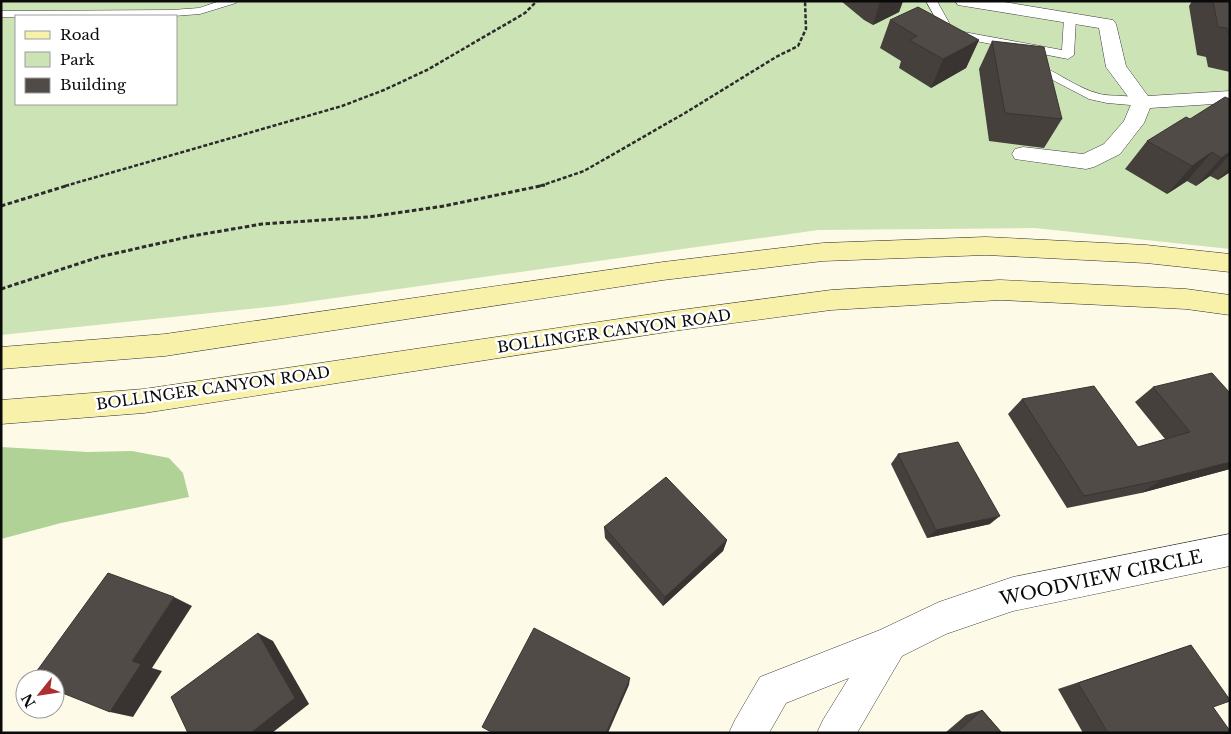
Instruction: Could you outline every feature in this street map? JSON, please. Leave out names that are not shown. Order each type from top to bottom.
[{"type":"main road","points":[[1,358],[165,345],[663,272],[823,252],[986,246],[1146,254],[1230,263]]},
{"type":"main road","name":"BOLLINGER CANYON ROAD","points":[[1,412],[144,401],[673,321],[830,300],[1000,290],[1186,299],[1230,305]]},
{"type":"street","points":[[964,1],[1107,24],[1116,67],[1142,102]]},
{"type":"street","points":[[1142,102],[1230,97]]},
{"type":"street","points":[[1023,154],[1086,162],[1112,149],[1134,123],[1142,102]]},
{"type":"street","name":"WOODVIEW CIRCLE","points":[[748,733],[772,690],[890,644],[939,619],[1013,594],[1230,550]]},
{"type":"street","points":[[836,733],[890,644]]},
{"type":"lane","points":[[1,14],[172,13],[200,11],[232,1]]},
{"type":"lane","points":[[932,1],[948,33],[1068,55],[1070,18]]},
{"type":"lane","points":[[1013,64],[1033,67],[1059,77],[1074,88],[1089,95],[1142,102]]},
{"type":"path","points":[[1,206],[120,169],[342,106],[384,90],[427,70],[525,14],[537,1]]},
{"type":"path","points":[[1,288],[99,257],[192,236],[262,224],[368,217],[444,206],[534,188],[562,180],[584,172],[686,113],[776,56],[798,46],[806,30],[805,1]]},
{"type":"green space","points":[[1,1],[1230,1],[1230,249],[1035,228],[818,230],[278,306],[1,335]]},
{"type":"green space","points":[[1,447],[88,452],[132,451],[169,458],[183,473],[189,497],[61,523],[1,539]]},
{"type":"building","points":[[1213,1],[1230,1],[1230,39],[1227,28],[1218,27]]},
{"type":"building","points":[[918,7],[979,40],[943,59],[909,40],[917,36],[890,20]]},
{"type":"building","points":[[992,41],[1044,47],[1062,119],[1005,113]]},
{"type":"building","points":[[1225,97],[1230,99],[1230,152],[1221,158],[1212,152],[1192,166],[1147,141],[1186,117],[1190,119]]},
{"type":"building","points":[[1212,373],[1230,393],[1230,462],[1161,480],[1084,496],[1022,399],[1094,386],[1138,447],[1190,432],[1153,387]]},
{"type":"building","points":[[958,442],[1000,516],[936,530],[898,454]]},
{"type":"building","points":[[666,477],[727,540],[665,597],[604,527]]},
{"type":"building","points":[[108,573],[174,597],[132,661],[141,664],[110,712],[65,694],[65,669],[38,669]]},
{"type":"building","points":[[534,628],[630,678],[606,733],[493,733],[482,727]]},
{"type":"building","points":[[258,633],[295,698],[251,733],[188,733],[171,697]]},
{"type":"building","points":[[1191,645],[1230,700],[1213,707],[1230,733],[1108,733],[1078,683]]},
{"type":"building","points":[[982,710],[1002,733],[956,733]]}]
